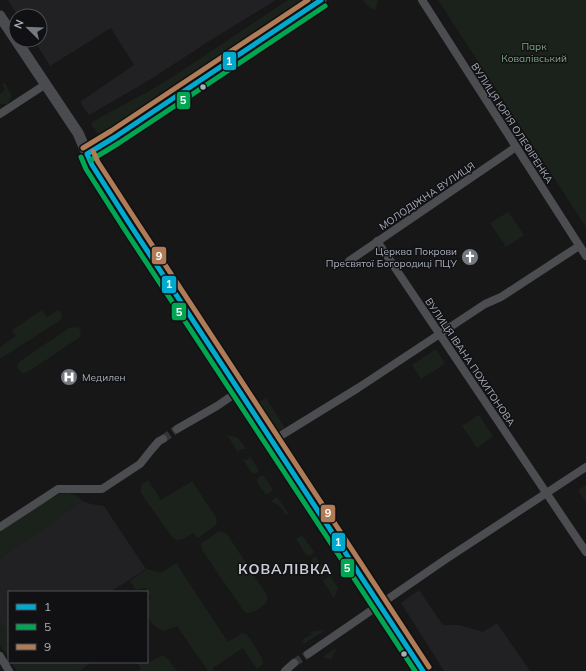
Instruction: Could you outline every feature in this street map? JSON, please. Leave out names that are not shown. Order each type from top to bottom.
[{"type":"main road","points":[[87,154],[321,0]]},
{"type":"main road","points":[[0,16],[78,133],[92,165],[129,223],[423,671]]},
{"type":"street","name":"ВУЛИЦЯ ЮРІЯ ОЛЕФІРЕНКА","points":[[422,0],[586,256]]},
{"type":"street","points":[[0,114],[46,84]]},
{"type":"street","name":"МОЛОДІЖНА ВУЛИЦЯ","points":[[349,261],[516,147]]},
{"type":"street","name":"ВУЛИЦЯ ІВАНА ПОХИТОНОВА","points":[[377,241],[586,552]]},
{"type":"street","points":[[272,441],[358,388],[485,304],[501,297],[579,246]]},
{"type":"street","points":[[177,429],[217,406],[239,391]]},
{"type":"street","points":[[0,527],[58,489],[102,489],[140,464],[162,439]]},
{"type":"street","points":[[308,654],[586,467]]},
{"type":"street","points":[[0,656],[10,671]]},
{"type":"street","points":[[285,671],[294,663]]},
{"type":"shaded area","points":[[8,0],[276,0],[151,79],[89,115],[80,102],[134,65],[111,28],[50,66],[39,48],[48,48],[48,8],[13,8]]},
{"type":"shaded area","points":[[82,501],[104,506],[146,569],[112,591],[8,591],[8,634],[0,622],[0,558]]},
{"type":"shaded area","points":[[419,590],[443,625],[459,625],[483,632],[497,623],[530,671],[444,671],[401,603]]},
{"type":"green space","points":[[288,0],[303,0],[104,133],[97,133],[91,124],[92,122],[174,76]]},
{"type":"green space","points":[[363,0],[378,0],[375,10],[370,8]]},
{"type":"green space","name":"Парк Ковалівський","points":[[438,0],[586,0],[586,227]]},
{"type":"green space","points":[[5,83],[12,97],[7,104],[0,104],[0,94],[5,90],[2,84]]},
{"type":"green space","points":[[508,212],[524,235],[506,247],[490,223]]},
{"type":"green space","points":[[42,310],[47,317],[59,310],[62,315],[62,319],[0,358],[0,347],[16,336],[12,330]]},
{"type":"green space","points":[[69,328],[79,328],[81,333],[80,337],[31,370],[24,373],[17,367],[19,362]]},
{"type":"green space","points":[[436,349],[445,364],[421,379],[412,365]]},
{"type":"green space","points":[[266,398],[285,428],[278,431],[259,402]]},
{"type":"green space","points":[[479,415],[493,436],[477,448],[462,426]]},
{"type":"green space","points":[[227,435],[238,438],[246,449],[241,449],[239,454]]},
{"type":"green space","points":[[249,455],[259,470],[256,474],[251,472],[243,459],[247,460]]},
{"type":"green space","points":[[264,476],[273,490],[266,495],[257,482],[258,478]]},
{"type":"green space","points":[[148,480],[161,500],[192,481],[217,519],[216,525],[198,538],[193,533],[183,539],[176,540],[172,537],[141,493],[141,485]]},
{"type":"green space","points":[[586,485],[586,503],[578,490]]},
{"type":"green space","points":[[68,493],[79,497],[82,501],[4,555],[0,561],[0,531],[50,498]]},
{"type":"green space","points":[[277,497],[288,513],[286,515],[280,506],[271,501]]},
{"type":"green space","points":[[218,532],[227,534],[267,595],[266,603],[255,611],[247,613],[243,610],[202,550],[202,543]]},
{"type":"green space","points":[[302,535],[314,552],[310,556],[306,555],[296,539]]},
{"type":"green space","points":[[316,557],[326,571],[323,569],[321,570],[319,575],[311,563],[312,559]]},
{"type":"green space","points":[[176,563],[228,642],[242,633],[247,634],[262,658],[263,664],[257,669],[243,648],[213,668],[214,671],[208,671],[177,626],[164,631],[156,627],[148,617],[148,600],[151,598],[148,591],[145,588],[136,590],[130,581],[147,569],[161,573]]},
{"type":"green space","points":[[328,574],[338,588],[334,598],[321,578],[324,580],[329,577]]},
{"type":"green space","points":[[0,622],[8,634],[8,657],[0,645]]},
{"type":"green space","points":[[325,630],[304,644],[302,640],[312,634],[310,632]]},
{"type":"green space","points":[[337,647],[331,660],[323,657]]},
{"type":"green space","points":[[163,655],[169,660],[177,671],[138,671],[141,669],[138,663],[148,663]]},
{"type":"green space","points":[[12,663],[91,663],[79,671],[17,671]]},
{"type":"tunnel","points":[[163,439],[177,429]]},
{"type":"tunnel","points":[[294,663],[308,654]]},
{"type":"transit line","name":"9","points":[[83,148],[308,0]]},
{"type":"transit line","name":"1","points":[[87,154],[321,0]]},
{"type":"transit line","name":"5","points":[[91,160],[325,6]]},
{"type":"transit line","name":"9","points":[[93,151],[98,162],[135,219],[429,667]]},
{"type":"transit line","name":"1","points":[[87,154],[92,165],[129,223],[423,671]]},
{"type":"transit line","name":"5","points":[[81,157],[86,169],[123,227],[415,671]]},
{"type":"place","name":"Церква Покрови Пресвятої Богородиці ПЦУ","points":[[470,257]]},
{"type":"place","name":"Медилен","points":[[69,377]]},
{"type":"district","name":"КОВАЛІВКА","points":[[285,569]]}]
